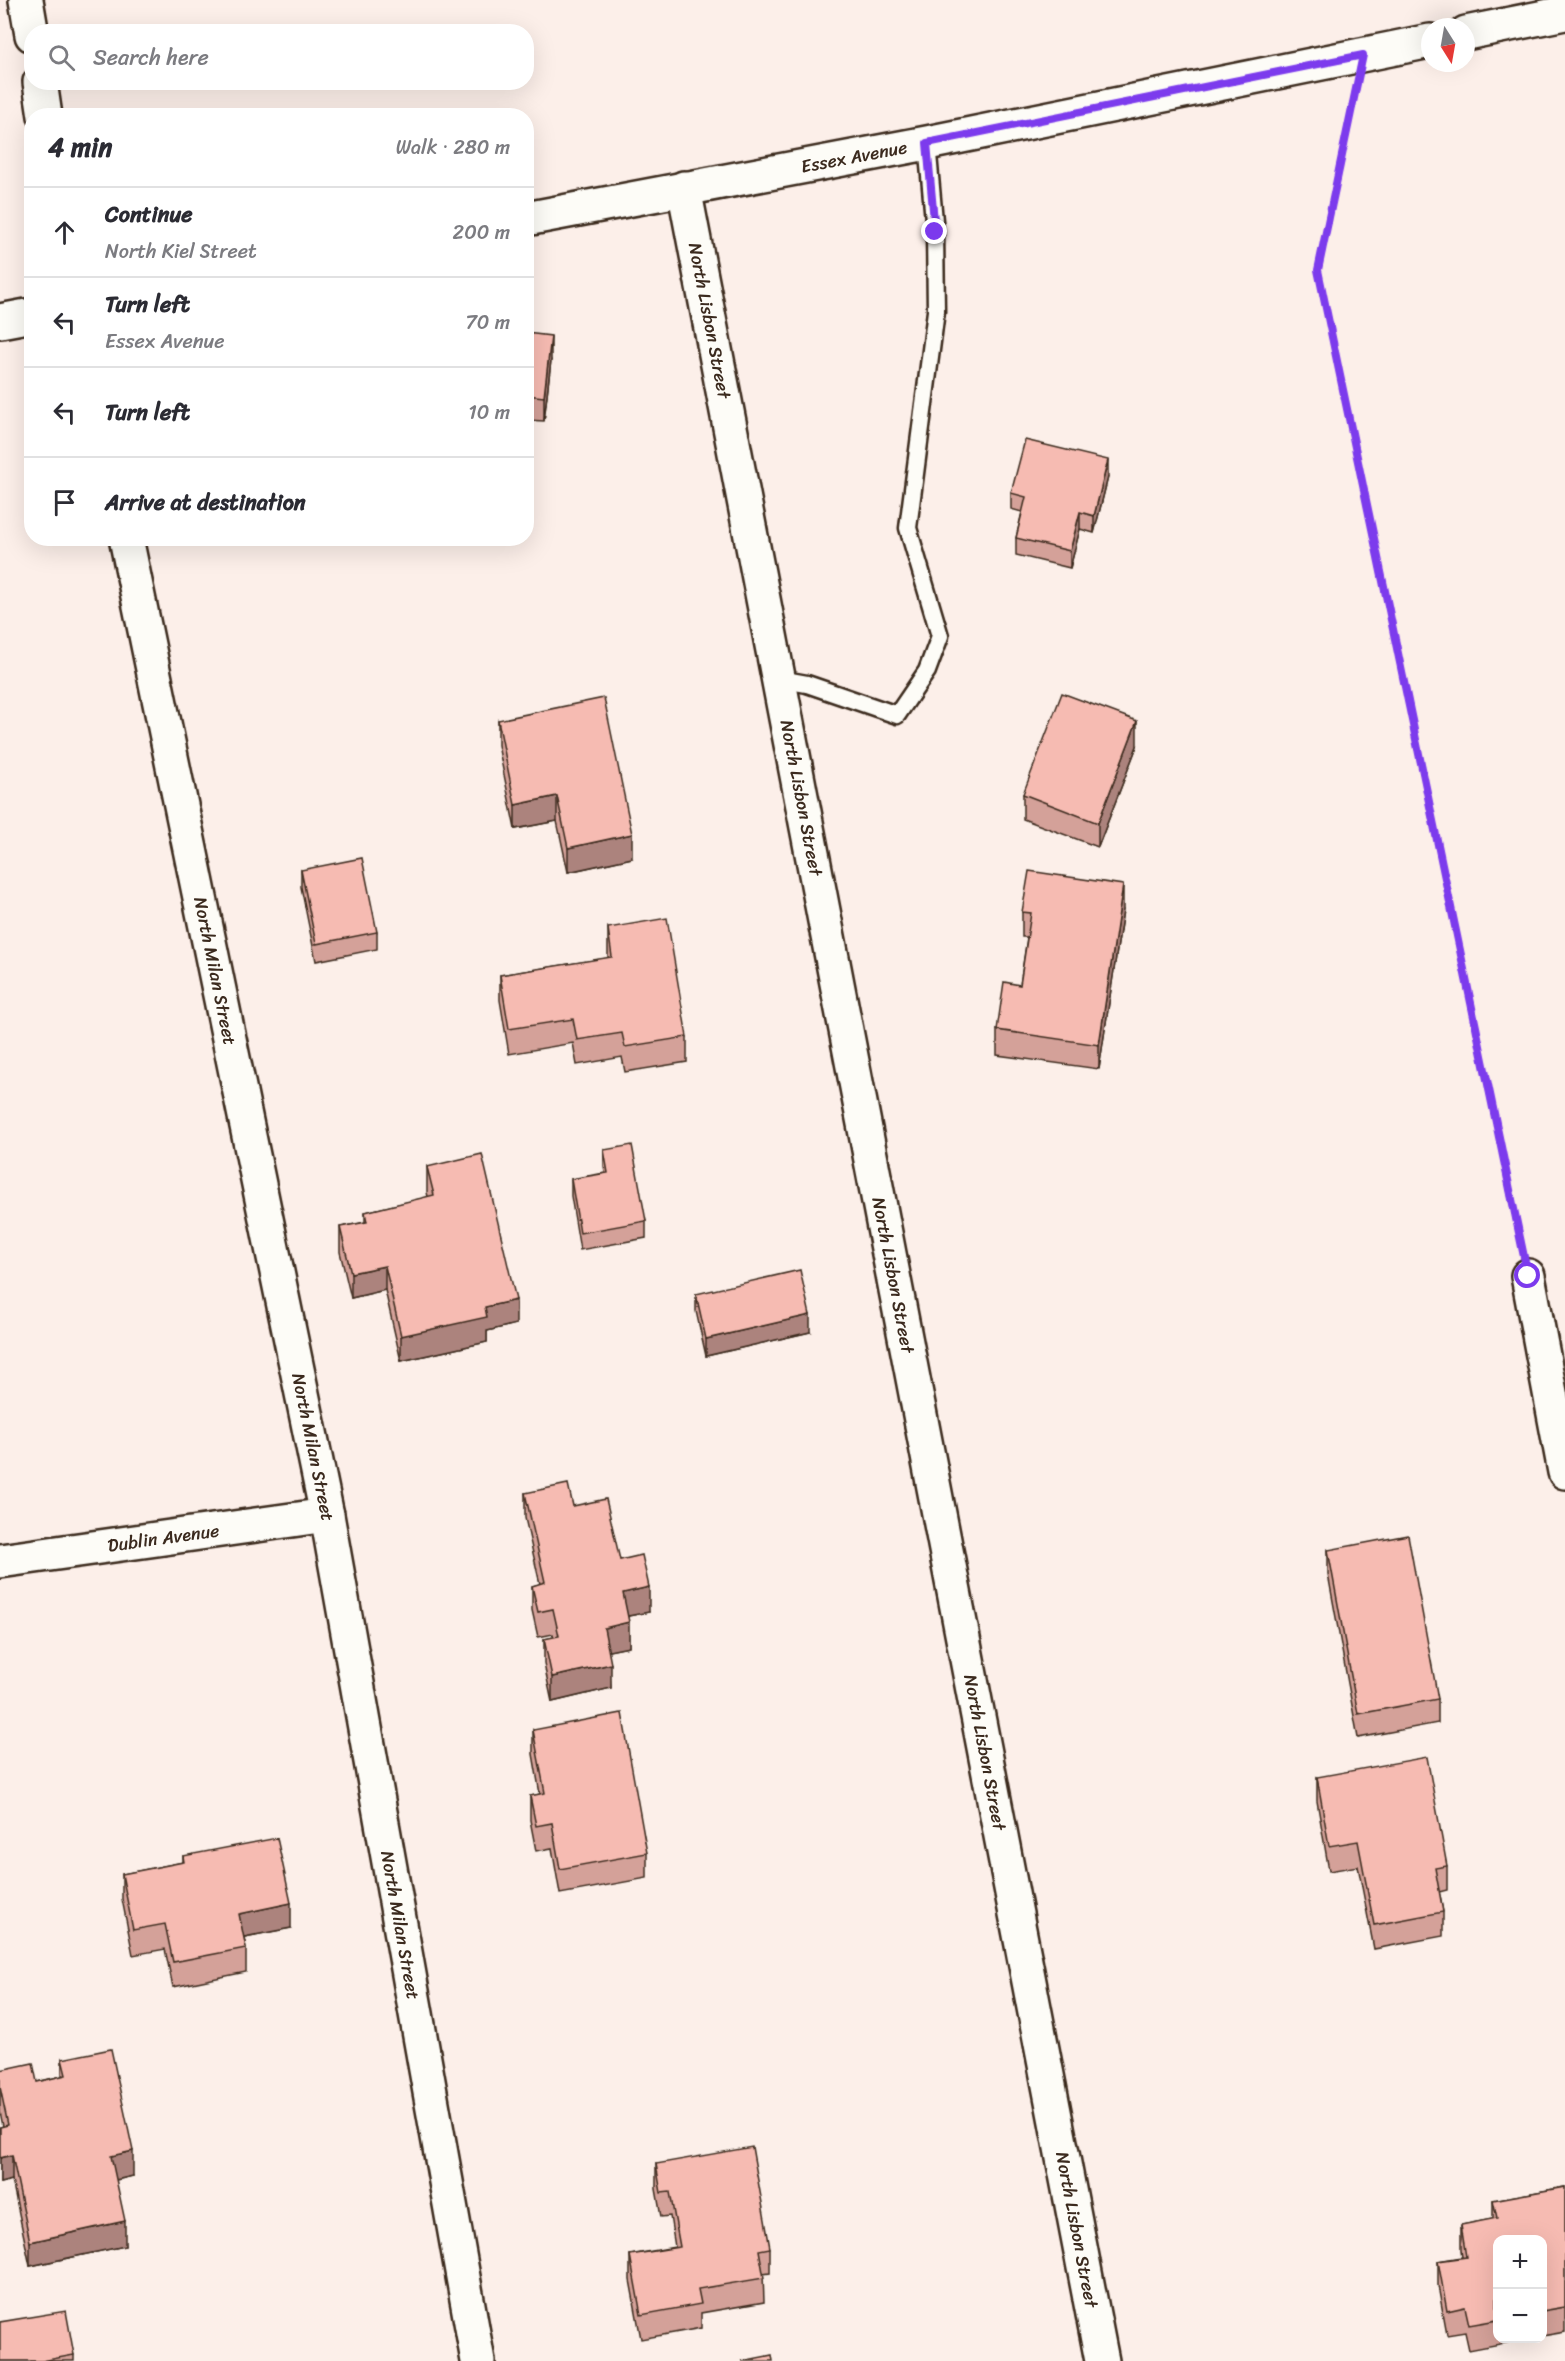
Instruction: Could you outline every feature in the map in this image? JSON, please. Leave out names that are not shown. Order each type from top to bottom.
[{"type":"street","points":[[26,0],[30,24]]},
{"type":"street","points":[[1475,31],[1565,13]]},
{"type":"street","name":"Essex Avenue","points":[[534,217],[927,143],[1421,43]]},
{"type":"street","points":[[41,90],[44,108]]},
{"type":"street","name":"North Lisbon Street","points":[[684,189],[1102,2361]]},
{"type":"street","points":[[0,321],[24,316]]},
{"type":"street","name":"North Milan Street","points":[[128,546],[327,1515],[478,2361]]},
{"type":"street","points":[[1528,1276],[1565,1472]]},
{"type":"street","name":"Dublin Avenue","points":[[0,1561],[327,1515]]},
{"type":"lane","points":[[779,679],[807,684],[897,715],[927,671],[940,636],[908,528],[936,312],[935,232],[927,143]]},
{"type":"path","points":[[1363,55],[1318,270],[1528,1276]]},
{"type":"building","points":[[534,334],[551,336],[544,397],[534,396]]},
{"type":"building","points":[[1025,440],[1108,460],[1094,516],[1080,512],[1070,551],[1016,538],[1026,497],[1011,493]]},
{"type":"building","points":[[1062,693],[1137,721],[1098,823],[1023,794]]},
{"type":"building","points":[[604,698],[632,834],[568,848],[557,796],[515,805],[498,720]]},
{"type":"building","points":[[362,858],[377,932],[316,944],[301,870]]},
{"type":"building","points":[[1029,871],[1123,885],[1099,1045],[997,1030],[1004,982],[1020,985],[1031,913],[1022,912]]},
{"type":"building","points":[[667,918],[687,1037],[625,1047],[622,1033],[577,1040],[573,1019],[509,1029],[500,975],[612,957],[608,928]]},
{"type":"building","points":[[632,1145],[646,1221],[580,1233],[571,1179],[608,1173],[604,1150]]},
{"type":"building","points":[[482,1154],[516,1300],[485,1307],[487,1317],[401,1336],[385,1266],[351,1273],[340,1227],[367,1222],[365,1212],[434,1195],[427,1167]]},
{"type":"building","points":[[800,1270],[810,1315],[706,1339],[696,1294]]},
{"type":"building","points":[[568,1484],[573,1506],[606,1499],[620,1560],[642,1555],[649,1587],[623,1593],[629,1622],[604,1628],[611,1664],[552,1677],[544,1639],[559,1636],[553,1609],[538,1612],[532,1586],[545,1582],[525,1493]]},
{"type":"building","points":[[1408,1535],[1438,1699],[1358,1714],[1328,1550]]},
{"type":"building","points":[[622,1713],[647,1853],[560,1869],[552,1823],[536,1826],[530,1796],[545,1793],[533,1730]]},
{"type":"building","points":[[1427,1757],[1447,1866],[1435,1868],[1443,1912],[1374,1925],[1358,1841],[1329,1846],[1317,1777]]},
{"type":"building","points":[[277,1838],[291,1903],[239,1914],[246,1948],[173,1962],[165,1924],[133,1930],[122,1874],[184,1862],[183,1856]]},
{"type":"building","points":[[111,2049],[133,2151],[111,2156],[125,2221],[30,2242],[12,2155],[0,2158],[0,2127],[8,2125],[0,2087],[0,2070],[33,2063],[37,2082],[66,2075],[62,2059]]},
{"type":"building","points":[[752,2147],[770,2248],[759,2250],[764,2278],[698,2289],[701,2304],[641,2315],[630,2255],[680,2247],[670,2192],[661,2193],[656,2164]]},
{"type":"building","points":[[1565,2187],[1565,2307],[1547,2310],[1547,2235],[1493,2235],[1493,2321],[1469,2325],[1465,2307],[1447,2311],[1438,2261],[1466,2257],[1461,2225],[1497,2218],[1493,2200]]},
{"type":"building","points":[[66,2311],[74,2355],[42,2361],[0,2361],[0,2322]]},
{"type":"building","points":[[772,2355],[773,2361],[742,2361]]},
{"type":"route","points":[[935,232],[927,143],[1200,86],[1363,55],[1318,270],[1528,1276]]}]
